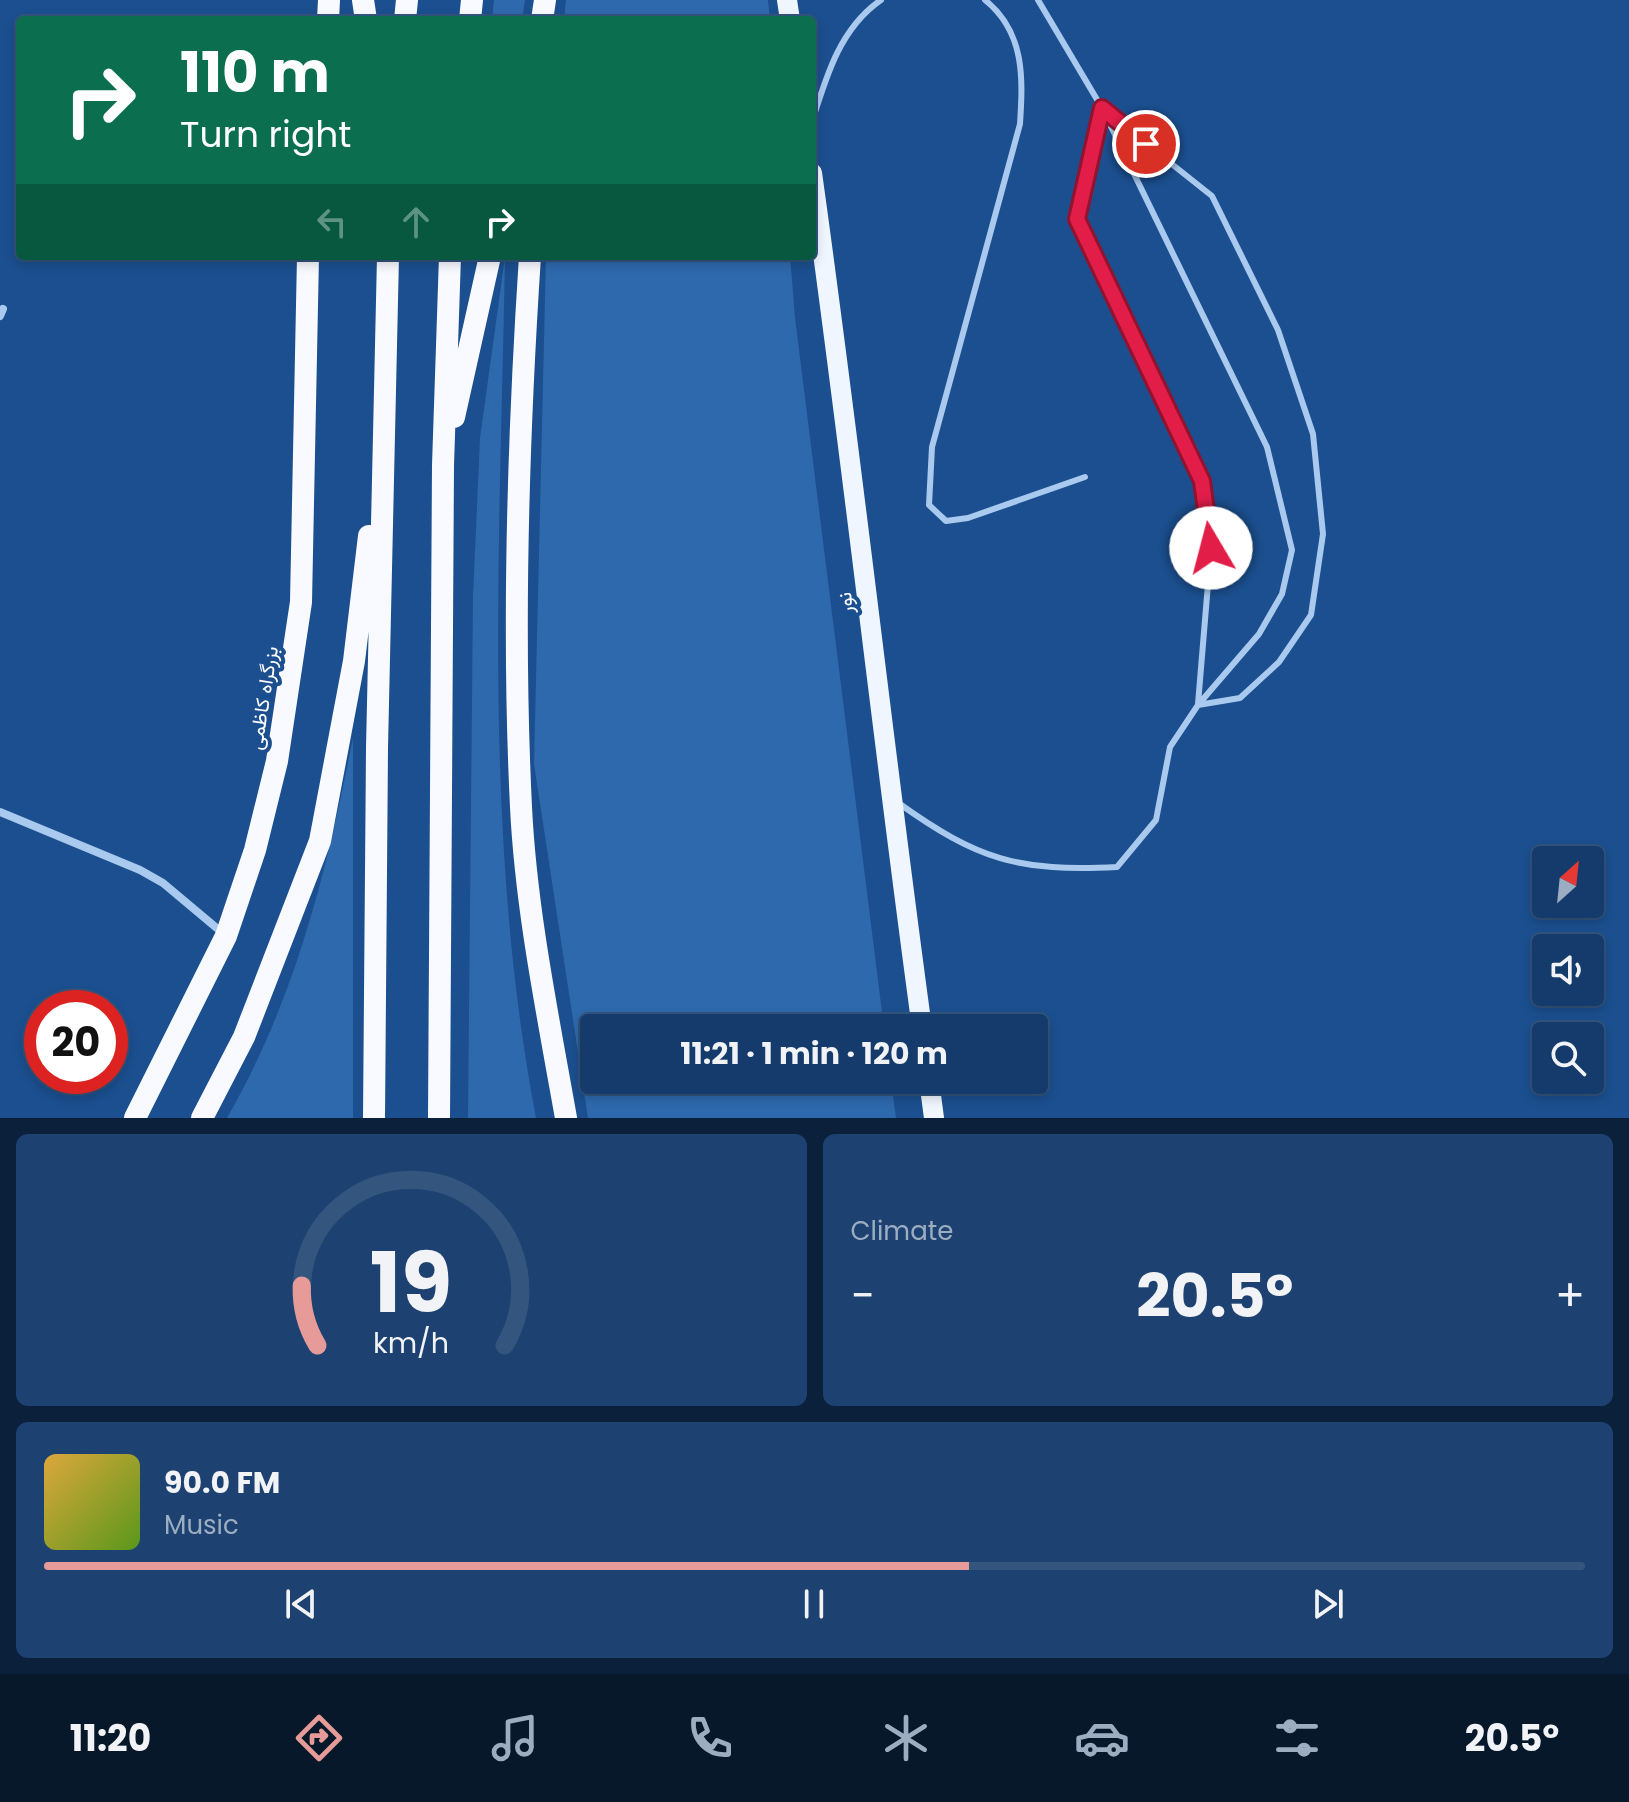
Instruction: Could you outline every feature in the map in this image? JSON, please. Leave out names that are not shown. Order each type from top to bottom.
[{"type":"highway","name":"بزرگراه کاظمی","points":[[135,1118],[226,936],[255,850],[277,761],[295,662],[303,534],[308,260]]},
{"type":"highway","points":[[374,1118],[382,440],[388,260]]},
{"type":"highway","points":[[439,1118],[443,465],[450,260]]},
{"type":"highway","points":[[443,465],[489,260]]},
{"type":"highway","points":[[530,260],[517,583],[521,809],[539,958],[566,1118]]},
{"type":"highway","points":[[203,1114],[250,1024],[320,841],[354,661],[382,440]]},
{"type":"main road","name":"نور","points":[[816,201],[858,500],[891,798],[920,1014]]},
{"type":"main road","points":[[931,1094],[934,1118]]},
{"type":"street","points":[[0,812],[140,870],[163,883],[226,936]]},
{"type":"lane","points":[[816,109],[833,55],[870,8],[881,0]]},
{"type":"lane","points":[[985,0],[1014,36],[1024,74],[1020,124],[932,447],[929,505],[946,521],[968,518],[1085,477]]},
{"type":"lane","points":[[891,798],[947,838],[1013,864],[1057,870],[1117,867],[1156,820],[1170,747],[1198,705],[1259,634],[1282,594],[1292,550],[1267,447],[1102,108],[1038,0]]},
{"type":"lane","points":[[1102,108],[1212,196],[1278,330],[1313,434],[1323,534],[1311,615],[1279,662],[1240,698],[1198,705]]},
{"type":"lane","points":[[1102,108],[1077,219],[1202,481],[1211,548],[1198,705]]},
{"type":"shaded area","points":[[494,0],[525,0],[523,16],[492,16]]},
{"type":"shaded area","points":[[566,0],[768,0],[770,16],[564,16]]},
{"type":"shaded area","points":[[505,260],[498,581],[501,797],[519,1012],[536,1118],[468,1118],[473,597],[480,438]]},
{"type":"shaded area","points":[[546,260],[790,260],[882,1014],[580,1014],[580,1066],[534,764]]},
{"type":"shaded area","points":[[353,738],[353,1118],[227,1118],[272,1027],[306,934],[332,838]]},
{"type":"shaded area","points":[[584,1094],[893,1094],[896,1118],[588,1118]]},
{"type":"route","points":[[1146,144],[1102,108],[1077,219],[1202,481],[1211,548]]}]
